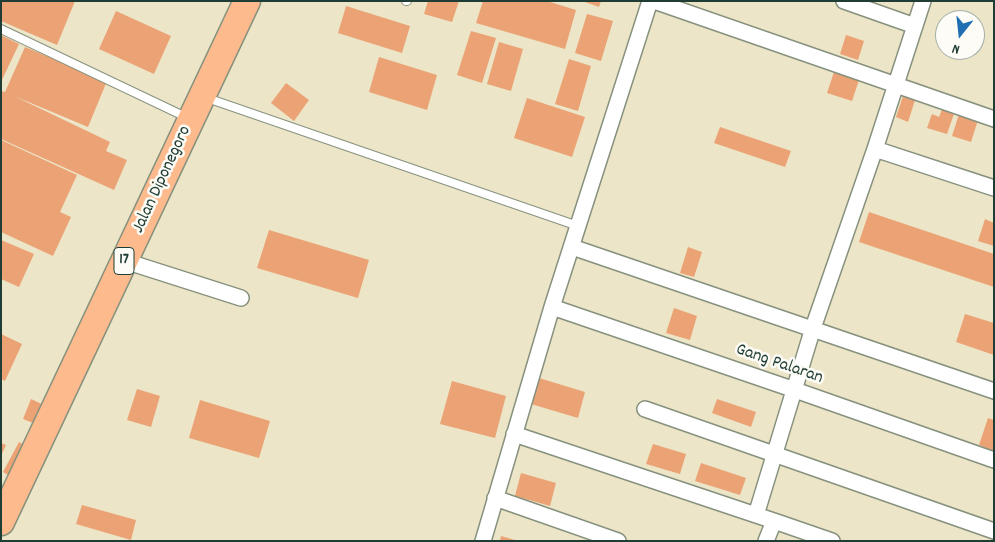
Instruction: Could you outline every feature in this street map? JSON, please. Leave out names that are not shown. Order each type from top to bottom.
[{"type":"highway","name":"Jalan Diponegoro","points":[[1,522],[192,120],[243,5]]},
{"type":"street","points":[[483,541],[552,307],[650,1]]},
{"type":"street","points":[[654,1],[994,119]]},
{"type":"street","points":[[844,1],[915,26]]},
{"type":"street","points":[[756,515],[814,328],[923,1]]},
{"type":"street","points":[[875,149],[994,188]]},
{"type":"street","points":[[572,247],[994,391]]},
{"type":"street","points":[[125,261],[241,298]]},
{"type":"street","name":"Gang Palaran","points":[[552,307],[994,460]]},
{"type":"street","points":[[645,409],[994,531]]},
{"type":"street","points":[[514,434],[832,541]]},
{"type":"street","points":[[495,498],[618,541]]},
{"type":"street","points":[[766,541],[774,522]]},
{"type":"lane","points":[[1,30],[192,120]]},
{"type":"lane","points":[[202,96],[578,226]]},
{"type":"building","points":[[1,1],[75,1],[57,45],[1,21]]},
{"type":"building","points":[[428,1],[459,1],[452,22],[424,14]]},
{"type":"building","points":[[483,1],[547,1],[576,10],[565,49],[476,23]]},
{"type":"building","points":[[582,1],[601,1],[599,7]]},
{"type":"building","points":[[346,6],[410,26],[402,53],[338,33]]},
{"type":"building","points":[[116,11],[171,36],[154,74],[99,49]]},
{"type":"building","points":[[587,14],[613,21],[601,61],[575,53]]},
{"type":"building","points":[[471,31],[496,38],[482,83],[457,75]]},
{"type":"building","points":[[1,35],[19,44],[1,82]]},
{"type":"building","points":[[846,35],[864,41],[858,60],[840,54]]},
{"type":"building","points":[[499,42],[523,49],[511,91],[487,84]]},
{"type":"building","points":[[25,47],[107,81],[88,127],[14,96],[110,142],[106,151],[127,160],[114,190],[1,139],[1,91],[5,92]]},
{"type":"building","points":[[379,57],[437,75],[427,110],[369,92]]},
{"type":"building","points":[[569,59],[591,66],[578,111],[555,104]]},
{"type":"building","points":[[835,69],[860,77],[852,101],[827,93]]},
{"type":"building","points":[[286,83],[309,100],[294,121],[271,103]]},
{"type":"building","points":[[904,93],[916,97],[908,122],[896,117]]},
{"type":"building","points":[[527,98],[585,117],[572,157],[514,138]]},
{"type":"building","points":[[943,107],[955,111],[947,134],[927,128],[932,114],[939,117]]},
{"type":"building","points":[[959,114],[978,120],[971,142],[952,136]]},
{"type":"building","points":[[720,127],[791,151],[785,167],[714,143]]},
{"type":"building","points":[[1,140],[77,175],[60,212],[71,217],[53,256],[1,232]]},
{"type":"building","points":[[869,212],[994,254],[994,287],[859,242]]},
{"type":"building","points":[[985,219],[994,223],[994,246],[978,241]]},
{"type":"building","points":[[269,230],[369,260],[358,298],[257,268]]},
{"type":"building","points":[[1,240],[34,254],[19,287],[1,279]]},
{"type":"building","points":[[688,247],[702,252],[694,277],[680,273]]},
{"type":"building","points":[[674,308],[697,316],[690,340],[666,333]]},
{"type":"building","points":[[965,314],[994,323],[994,355],[956,342]]},
{"type":"building","points":[[1,334],[22,344],[5,381],[1,379]]},
{"type":"building","points":[[539,378],[585,392],[578,418],[531,404]]},
{"type":"building","points":[[452,381],[506,396],[495,438],[440,424]]},
{"type":"building","points":[[137,389],[160,396],[151,427],[127,420]]},
{"type":"building","points":[[31,399],[46,406],[38,425],[23,419]]},
{"type":"building","points":[[717,399],[756,412],[751,427],[712,413]]},
{"type":"building","points":[[200,400],[270,421],[259,458],[189,438]]},
{"type":"building","points":[[988,418],[994,420],[994,451],[979,445]]},
{"type":"building","points":[[19,442],[31,449],[15,479],[3,472]]},
{"type":"building","points":[[1,443],[6,445],[1,456]]},
{"type":"building","points":[[653,444],[686,454],[680,474],[646,464]]},
{"type":"building","points":[[701,463],[746,478],[740,495],[695,481]]},
{"type":"building","points":[[521,473],[556,483],[550,506],[515,496]]},
{"type":"building","points":[[82,505],[136,520],[131,540],[76,524]]},
{"type":"building","points":[[501,536],[515,540],[515,541],[500,541]]}]
